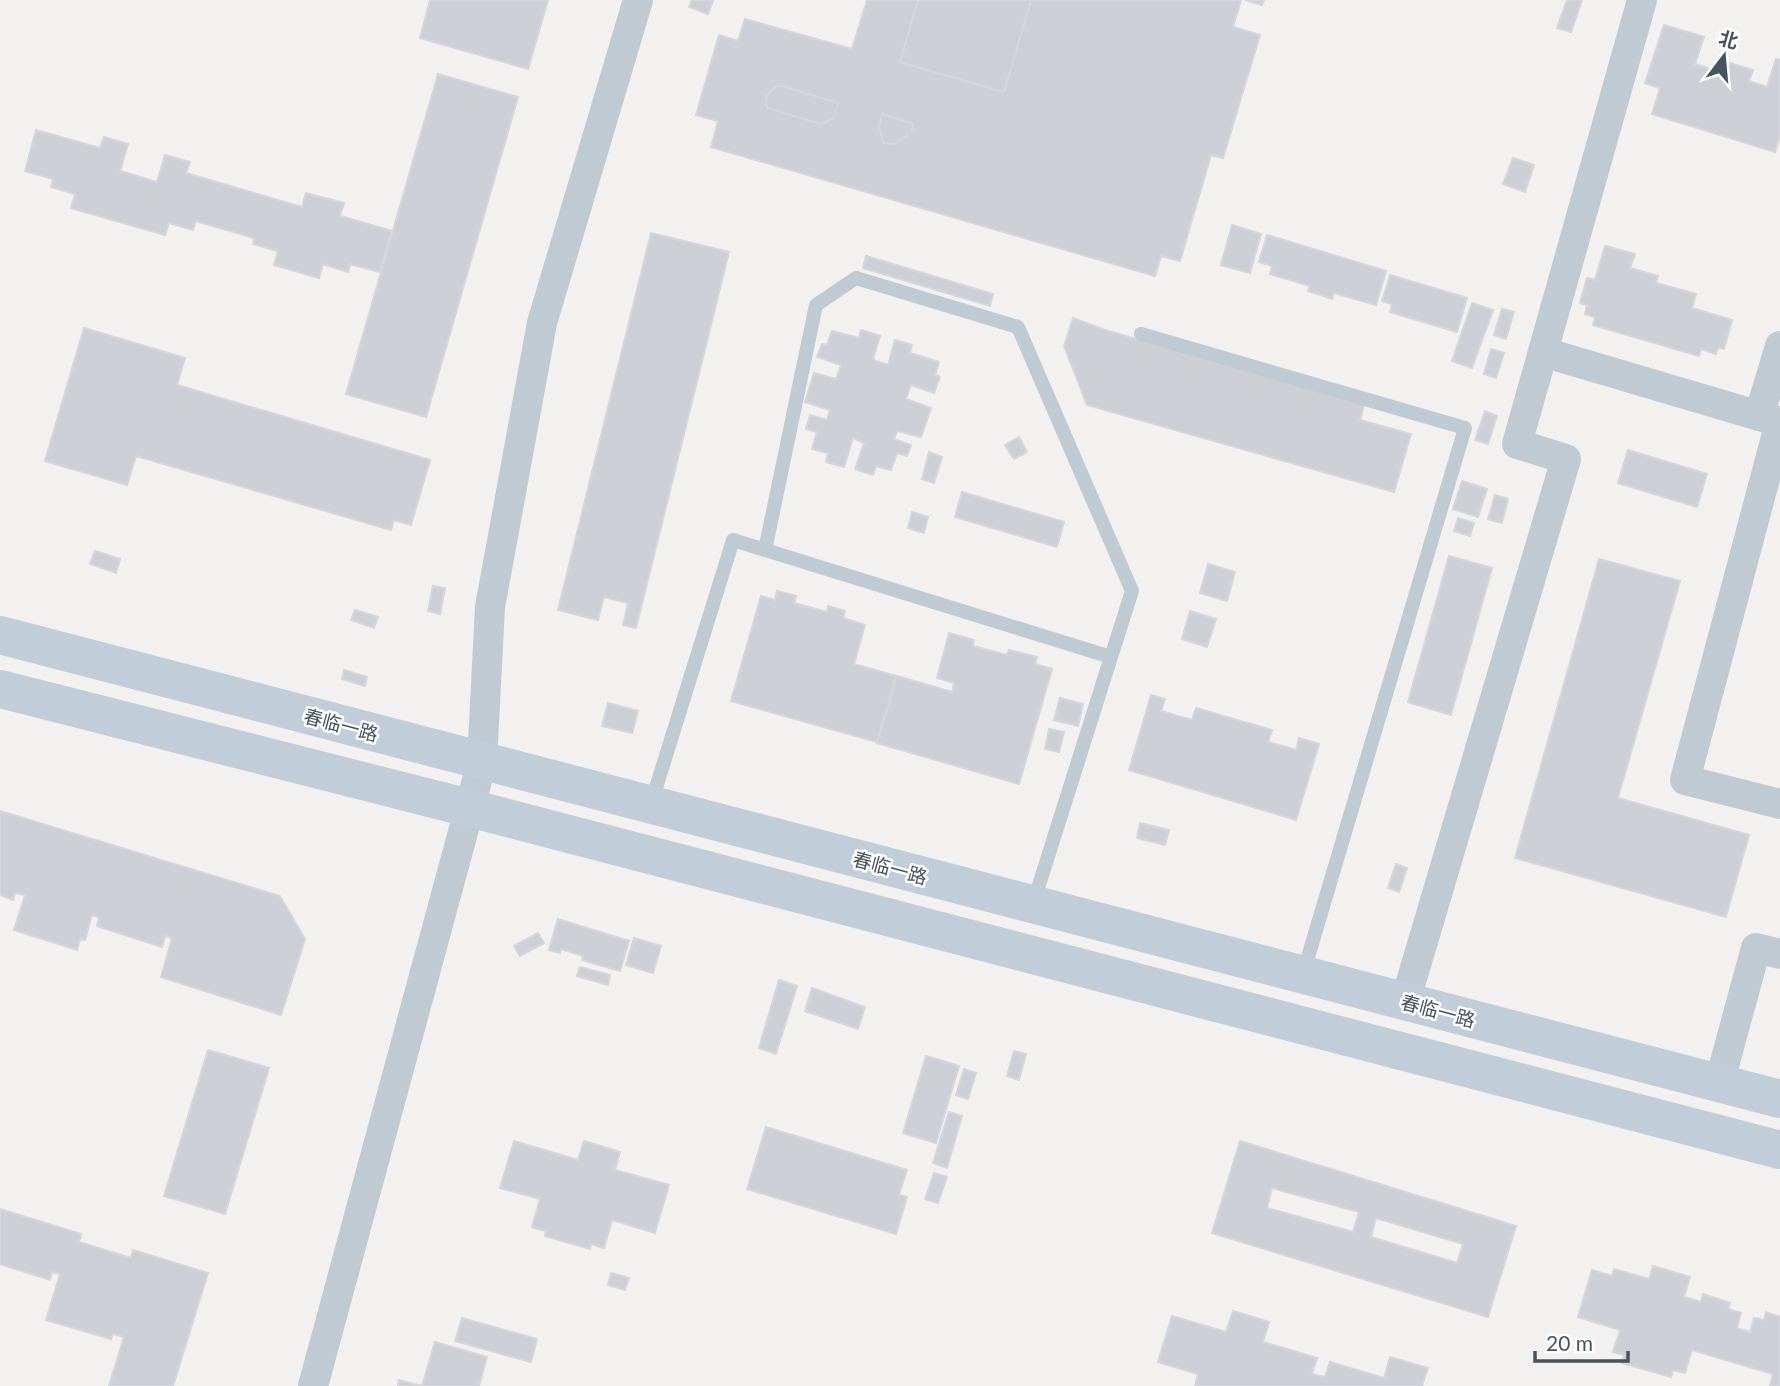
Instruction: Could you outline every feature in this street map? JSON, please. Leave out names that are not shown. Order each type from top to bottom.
[{"type":"main road","name":"春临一路","points":[[0,635],[1780,1099]]},
{"type":"main road","points":[[0,689],[469,808],[1780,1150]]},
{"type":"street","points":[[313,1386],[482,762],[490,607],[542,323],[638,0]]},
{"type":"street","points":[[1405,1002],[1566,459],[1517,444],[1643,0]]},
{"type":"street","points":[[1759,416],[1780,346]]},
{"type":"street","points":[[1543,352],[1780,422],[1685,780],[1780,804]]},
{"type":"street","points":[[1719,1084],[1756,948],[1780,954]]},
{"type":"lane","points":[[765,550],[816,305],[856,278],[1018,327],[1132,591],[1033,905]]},
{"type":"lane","points":[[1141,334],[1465,428],[1303,976]]},
{"type":"lane","points":[[651,806],[733,540],[1111,657]]},
{"type":"building","points":[[430,0],[548,0],[528,69],[420,38]]},
{"type":"building","points":[[692,0],[713,1],[708,14],[689,7]]},
{"type":"building","points":[[867,0],[918,0],[900,62],[1004,92],[1031,0],[1241,0],[1233,27],[1260,35],[1223,158],[1211,155],[1180,261],[1161,256],[1155,276],[711,147],[718,121],[696,115],[719,35],[738,41],[745,19],[852,49]],"holes":[[[782,86],[838,103],[834,118],[821,124],[768,108],[765,104],[767,96],[775,87]],[[882,114],[913,124],[911,133],[894,144],[884,143],[879,127]]]},
{"type":"building","points":[[918,0],[1031,0],[1004,92],[900,62]]},
{"type":"building","points":[[1245,0],[1264,0],[1262,5]]},
{"type":"building","points":[[1567,0],[1582,0],[1571,32],[1557,28]]},
{"type":"building","points":[[1664,25],[1704,37],[1695,64],[1719,72],[1723,61],[1753,70],[1749,81],[1767,87],[1776,59],[1780,60],[1780,136],[1775,152],[1652,114],[1660,88],[1645,83]]},
{"type":"building","points":[[438,74],[518,97],[426,417],[346,394]]},
{"type":"building","points":[[782,86],[838,103],[834,118],[821,124],[768,108],[765,104],[767,96],[775,87]]},
{"type":"building","points":[[882,114],[913,124],[911,133],[894,144],[884,143],[879,127]]},
{"type":"building","points":[[36,130],[100,148],[104,137],[128,144],[120,171],[157,182],[165,155],[190,162],[186,173],[302,207],[306,193],[344,203],[340,216],[392,231],[380,272],[350,264],[348,272],[323,264],[319,278],[274,265],[278,251],[253,244],[254,238],[196,221],[193,230],[169,223],[165,235],[71,208],[75,194],[51,187],[53,179],[25,171]]},
{"type":"building","points":[[1513,158],[1534,165],[1525,192],[1503,184]]},
{"type":"building","points":[[1232,225],[1261,234],[1250,273],[1221,265]]},
{"type":"building","points":[[651,233],[729,252],[636,628],[623,625],[628,603],[604,597],[598,620],[558,610]]},
{"type":"building","points":[[1267,235],[1386,271],[1376,305],[1334,293],[1332,299],[1308,291],[1310,286],[1270,274],[1272,266],[1259,262]]},
{"type":"building","points":[[1605,246],[1635,254],[1630,268],[1658,276],[1656,283],[1696,294],[1692,308],[1732,320],[1724,349],[1718,347],[1716,354],[1701,349],[1699,356],[1593,325],[1595,317],[1585,314],[1587,305],[1580,303],[1587,278],[1595,280]]},
{"type":"building","points":[[866,256],[993,294],[990,306],[863,268]]},
{"type":"building","points":[[1390,275],[1467,298],[1457,332],[1390,312],[1392,304],[1382,301]]},
{"type":"building","points":[[1472,303],[1493,310],[1472,368],[1452,361]]},
{"type":"building","points":[[1502,309],[1514,312],[1506,339],[1494,335]]},
{"type":"building","points":[[1073,318],[1105,330],[1364,405],[1360,420],[1411,434],[1394,492],[1087,405],[1064,346]]},
{"type":"building","points":[[84,328],[185,358],[177,385],[430,460],[411,525],[394,520],[391,530],[136,456],[127,485],[45,461]]},
{"type":"building","points":[[861,330],[880,336],[873,359],[876,361],[888,365],[895,340],[912,345],[910,353],[939,362],[935,375],[940,377],[934,393],[911,385],[906,399],[931,408],[921,437],[897,431],[894,439],[911,445],[907,456],[897,453],[891,470],[876,466],[873,475],[855,469],[864,443],[853,438],[844,467],[826,462],[828,453],[812,449],[817,432],[806,429],[810,415],[827,420],[830,410],[805,402],[814,373],[836,379],[841,365],[817,357],[822,344],[827,345],[832,331],[859,338]]},
{"type":"building","points":[[1491,349],[1504,353],[1496,378],[1484,374]]},
{"type":"building","points":[[1485,411],[1497,416],[1488,444],[1475,440]]},
{"type":"building","points":[[1019,437],[1027,452],[1014,459],[1005,445]]},
{"type":"building","points":[[1628,450],[1707,474],[1697,507],[1618,483]]},
{"type":"building","points":[[929,452],[942,457],[934,483],[922,479]]},
{"type":"building","points":[[1462,481],[1487,489],[1478,517],[1453,509]]},
{"type":"building","points":[[962,492],[1064,522],[1057,547],[955,517]]},
{"type":"building","points":[[1495,495],[1508,499],[1502,523],[1488,519]]},
{"type":"building","points":[[912,512],[928,517],[924,533],[908,528]]},
{"type":"building","points":[[1458,518],[1474,523],[1470,536],[1454,531]]},
{"type":"building","points":[[95,551],[120,559],[116,573],[90,564]]},
{"type":"building","points":[[1449,556],[1492,568],[1451,715],[1408,702]]},
{"type":"building","points":[[1599,559],[1680,581],[1618,798],[1749,835],[1726,917],[1515,858]]},
{"type":"building","points":[[1208,564],[1235,572],[1227,601],[1200,593]]},
{"type":"building","points":[[433,586],[445,588],[440,614],[428,611]]},
{"type":"building","points":[[777,591],[796,596],[794,603],[827,612],[828,606],[845,611],[843,618],[865,625],[854,664],[896,676],[877,742],[731,701],[761,596],[775,600]]},
{"type":"building","points":[[355,610],[378,617],[374,628],[351,620]]},
{"type":"building","points":[[1190,611],[1216,619],[1207,647],[1182,639]]},
{"type":"building","points":[[949,633],[974,640],[973,646],[1007,655],[1009,650],[1037,657],[1035,664],[1052,669],[1019,784],[877,743],[897,676],[952,692],[954,683],[937,678]]},
{"type":"building","points":[[344,670],[367,677],[365,686],[342,679]]},
{"type":"building","points":[[1151,695],[1165,699],[1161,711],[1192,720],[1196,708],[1272,730],[1268,742],[1296,750],[1299,738],[1319,744],[1296,820],[1129,770]]},
{"type":"building","points":[[1060,698],[1083,704],[1078,726],[1054,720]]},
{"type":"building","points":[[608,703],[638,711],[632,733],[602,726]]},
{"type":"building","points":[[1049,729],[1064,732],[1059,752],[1045,749]]},
{"type":"building","points":[[0,811],[280,896],[305,939],[281,1015],[161,977],[172,938],[165,936],[162,947],[97,926],[99,917],[92,915],[85,940],[80,939],[77,950],[14,930],[25,895],[15,893],[13,900],[0,895]]},
{"type":"building","points":[[1140,823],[1169,830],[1165,845],[1137,838]]},
{"type":"building","points":[[1396,864],[1407,868],[1399,892],[1388,888]]},
{"type":"building","points":[[558,919],[629,941],[620,971],[582,960],[583,956],[561,949],[560,953],[549,950]]},
{"type":"building","points":[[538,933],[544,943],[520,956],[514,946]]},
{"type":"building","points":[[634,938],[661,946],[653,973],[626,965]]},
{"type":"building","points":[[580,967],[610,975],[608,985],[577,976]]},
{"type":"building","points":[[779,980],[797,986],[776,1054],[759,1048]]},
{"type":"building","points":[[812,988],[865,1007],[858,1029],[805,1011]]},
{"type":"building","points":[[208,1050],[269,1068],[225,1214],[164,1196]]},
{"type":"building","points":[[1014,1051],[1026,1054],[1019,1080],[1007,1076]]},
{"type":"building","points":[[926,1056],[959,1066],[936,1143],[903,1133]]},
{"type":"building","points":[[964,1069],[976,1073],[968,1099],[956,1095]]},
{"type":"building","points":[[949,1112],[962,1116],[947,1168],[933,1163]]},
{"type":"building","points":[[766,1127],[907,1170],[899,1195],[907,1197],[896,1234],[747,1189]]},
{"type":"building","points":[[514,1141],[578,1160],[584,1141],[620,1152],[615,1170],[669,1185],[655,1233],[612,1220],[604,1248],[591,1244],[590,1249],[545,1236],[546,1231],[532,1227],[540,1199],[500,1188]]},
{"type":"building","points":[[1240,1141],[1516,1226],[1488,1317],[1212,1233]],"holes":[[[1272,1188],[1359,1212],[1353,1232],[1267,1208]],[[1376,1218],[1463,1244],[1457,1263],[1371,1237]]]},
{"type":"building","points":[[934,1173],[947,1177],[938,1203],[925,1199]]},
{"type":"building","points":[[0,1209],[81,1234],[79,1242],[131,1258],[133,1250],[208,1273],[173,1386],[109,1386],[124,1337],[113,1334],[111,1339],[46,1320],[60,1274],[52,1272],[50,1280],[0,1264]]},
{"type":"building","points":[[1653,1266],[1690,1277],[1684,1297],[1701,1302],[1703,1294],[1730,1303],[1728,1309],[1741,1313],[1737,1328],[1750,1332],[1754,1318],[1764,1320],[1766,1312],[1780,1317],[1780,1386],[1770,1386],[1773,1374],[1692,1350],[1685,1373],[1673,1370],[1671,1377],[1622,1363],[1624,1355],[1613,1352],[1620,1330],[1578,1317],[1592,1270],[1612,1276],[1614,1269],[1649,1279]]},
{"type":"building","points":[[611,1273],[629,1278],[625,1290],[608,1285]]},
{"type":"building","points":[[1233,1311],[1269,1322],[1263,1342],[1317,1358],[1312,1374],[1325,1377],[1330,1362],[1384,1378],[1390,1357],[1428,1368],[1422,1386],[1195,1386],[1198,1374],[1158,1362],[1172,1316],[1226,1332]]},
{"type":"building","points":[[462,1318],[537,1339],[531,1362],[455,1341]]},
{"type":"building","points":[[435,1342],[487,1357],[479,1386],[422,1386]]},
{"type":"building","points":[[399,1380],[422,1386],[398,1386]]}]
